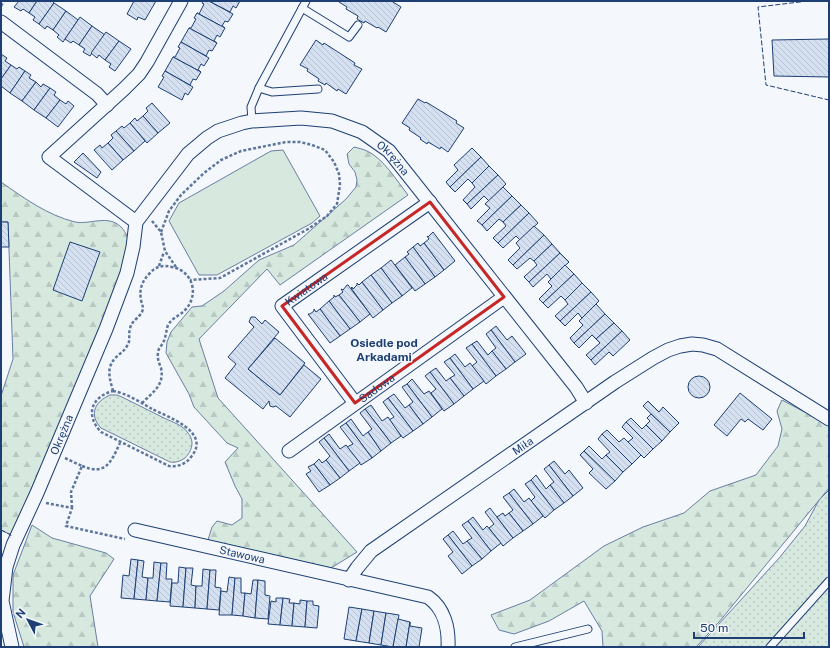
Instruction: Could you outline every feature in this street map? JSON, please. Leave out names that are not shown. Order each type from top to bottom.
[{"type":"street","points":[[136,222],[50,157],[124,89],[143,68],[180,1]]},
{"type":"street","points":[[1,22],[97,94],[107,104]]},
{"type":"street","name":"Okrężna","points":[[12,647],[2,601],[6,567],[9,556],[37,494],[106,329],[127,273],[133,247],[136,222],[188,154],[218,131],[230,126],[252,121],[312,118],[332,121],[355,129],[374,140],[389,152],[430,202],[576,387],[586,403]]},
{"type":"street","name":"Kwiatowa","points":[[355,403],[282,306],[430,202]]},
{"type":"street","name":"Sadowa","points":[[289,451],[504,297]]},
{"type":"street","name":"Miła","points":[[350,580],[357,568],[371,551],[615,382],[663,353],[680,346],[692,344],[717,349],[829,418]]},
{"type":"street","name":"Stawowa","points":[[135,530],[350,580]]},
{"type":"street","points":[[350,580],[428,597],[442,613],[446,623],[448,647]]},
{"type":"lane","points":[[252,121],[251,107],[259,88],[304,4],[349,37],[358,24]]},
{"type":"lane","points":[[259,88],[272,92],[318,89]]},
{"type":"lane","points":[[770,647],[829,581]]},
{"type":"lane","points":[[516,647],[588,629]]},
{"type":"path","points":[[1,6],[4,1]]},
{"type":"path","points":[[161,232],[169,211],[181,195],[204,173],[221,160],[241,151],[286,142],[300,142],[325,150],[334,162],[339,174],[340,185],[337,204],[327,216],[308,229],[220,278],[190,280]]},
{"type":"path","points":[[151,219],[161,232],[164,251],[159,266]]},
{"type":"path","points":[[142,403],[154,393],[160,383],[162,374],[158,351],[164,342],[168,325],[174,318],[184,311],[190,302],[193,290],[190,280],[176,267],[164,251]]},
{"type":"path","points":[[113,391],[109,372],[110,366],[116,357],[127,347],[129,340],[129,329],[141,314],[143,306],[141,286],[144,280],[151,271],[159,266],[176,267]]},
{"type":"path","points":[[113,391],[142,403],[187,427],[195,438],[195,452],[187,461],[179,465],[172,466],[120,443],[101,432],[93,424],[91,419],[92,408],[94,403],[102,396],[113,391]]},
{"type":"path","points":[[62,456],[94,470],[103,469],[110,463],[120,443]]},
{"type":"path","points":[[82,466],[71,492],[72,508],[66,526],[116,537]]},
{"type":"path","points":[[43,503],[72,508]]},
{"type":"highlighted area","points":[[430,202],[504,297],[355,403],[282,306]]},
{"type":"green space","points":[[354,147],[367,151],[379,159],[408,195],[280,285],[267,269],[199,339],[218,398],[357,552],[331,568],[208,540],[212,527],[217,521],[232,525],[242,518],[242,499],[225,462],[238,448],[227,443],[194,407],[189,394],[166,353],[167,342],[171,332],[192,307],[202,306],[224,291],[259,260],[294,245],[346,199],[356,187],[357,180],[355,172],[349,164],[347,154]]},
{"type":"green space","points":[[283,150],[320,216],[312,223],[217,275],[199,275],[169,221],[179,203],[271,151]]},
{"type":"green space","points":[[1,182],[36,205],[65,219],[81,223],[105,220],[116,223],[126,233],[128,239],[124,264],[92,350],[11,535],[1,530],[1,396],[13,359],[8,222],[1,222]]},
{"type":"green space","points":[[110,395],[122,397],[177,424],[186,430],[190,436],[192,446],[185,458],[180,461],[170,462],[101,428],[95,418],[95,409],[100,401]]},
{"type":"green space","points":[[782,400],[829,425],[829,488],[719,622],[696,647],[603,647],[602,631],[584,601],[549,621],[514,634],[499,630],[491,615],[530,600],[604,546],[643,527],[684,513],[710,491],[756,475],[778,446],[782,429],[777,411]]},
{"type":"green space","points":[[829,490],[829,647],[698,647],[780,557],[805,526],[819,500]]},
{"type":"green space","points":[[32,525],[52,538],[106,553],[114,559],[90,596],[98,647],[24,647],[13,612],[13,575]]},
{"type":"building","points":[[19,1],[37,1],[29,13],[23,9],[21,11],[14,7]]},
{"type":"building","points":[[37,1],[52,1],[54,3],[39,24],[33,20],[35,17],[29,13]]},
{"type":"building","points":[[134,1],[156,1],[145,20],[138,17],[137,20],[127,14]]},
{"type":"building","points":[[203,1],[209,1],[233,14],[228,22],[225,21],[222,26],[225,28],[197,13],[199,14],[204,4],[202,3]]},
{"type":"building","points":[[209,1],[240,1],[236,8],[233,6],[230,12]]},
{"type":"building","points":[[394,1],[393,2],[401,7],[386,32],[365,21],[364,23],[357,19],[358,16],[346,9],[347,7],[339,2]]},
{"type":"building","points":[[54,3],[66,11],[53,30],[47,26],[45,29],[39,24]]},
{"type":"building","points":[[66,11],[78,20],[63,42],[57,37],[59,35],[53,30]]},
{"type":"building","points":[[197,13],[225,28],[220,37],[217,35],[214,41],[217,43],[189,28],[191,28],[196,19],[194,18]]},
{"type":"building","points":[[80,17],[92,26],[79,45],[73,41],[71,43],[65,39]]},
{"type":"building","points":[[92,26],[105,35],[90,56],[83,52],[85,49],[79,45]]},
{"type":"building","points":[[189,28],[217,43],[212,51],[209,50],[206,56],[181,42]]},
{"type":"building","points":[[106,32],[119,41],[105,60],[99,55],[97,58],[91,53]]},
{"type":"building","points":[[829,39],[829,77],[774,76],[772,40]]},
{"type":"building","points":[[316,40],[323,45],[324,43],[355,63],[354,65],[362,69],[346,94],[338,89],[337,91],[326,83],[325,85],[318,81],[319,79],[307,71],[308,69],[300,65]]},
{"type":"building","points":[[119,41],[131,49],[115,71],[109,67],[111,64],[105,60]]},
{"type":"building","points":[[181,42],[209,58],[204,66],[201,64],[198,70],[201,72],[173,57],[175,57],[180,48],[178,47]]},
{"type":"building","points":[[1,54],[7,58],[5,61],[11,65],[1,79]]},
{"type":"building","points":[[173,57],[201,72],[196,80],[193,79],[190,85],[165,71]]},
{"type":"building","points":[[11,65],[17,69],[19,67],[25,71],[10,93],[1,86],[1,79]]},
{"type":"building","points":[[25,71],[31,75],[29,78],[36,82],[22,101],[10,93]]},
{"type":"building","points":[[165,71],[193,87],[188,95],[185,93],[182,100],[158,87],[164,77],[162,76]]},
{"type":"building","points":[[36,82],[41,87],[43,84],[50,88],[34,110],[22,101]]},
{"type":"building","points":[[50,88],[56,92],[54,95],[60,100],[46,118],[34,110]]},
{"type":"building","points":[[418,99],[425,103],[426,102],[457,121],[456,123],[464,128],[448,152],[441,147],[440,149],[428,142],[427,144],[409,130],[410,128],[402,123]]},
{"type":"building","points":[[60,100],[66,104],[68,101],[74,106],[58,127],[46,118]]},
{"type":"building","points":[[152,103],[170,123],[158,133],[143,116],[148,111],[146,108]]},
{"type":"building","points":[[143,116],[158,133],[147,143],[130,123],[135,118],[137,121]]},
{"type":"building","points":[[130,123],[145,141],[134,151],[116,131],[122,126],[124,128]]},
{"type":"building","points":[[116,131],[134,151],[123,160],[108,143],[113,138],[111,135]]},
{"type":"building","points":[[108,143],[123,160],[112,170],[94,150],[100,145],[102,148]]},
{"type":"building","points":[[472,148],[481,157],[450,187],[446,182],[458,170],[454,165]]},
{"type":"building","points":[[83,153],[101,172],[97,178],[74,162]]},
{"type":"building","points":[[481,157],[489,166],[472,183],[468,179],[455,192],[450,187]]},
{"type":"building","points":[[489,166],[498,175],[467,204],[463,200],[475,187],[472,183]]},
{"type":"building","points":[[498,175],[506,184],[489,201],[484,196],[471,209],[467,204]]},
{"type":"building","points":[[503,187],[512,196],[482,225],[477,221],[490,208],[485,204]]},
{"type":"building","points":[[512,196],[521,205],[503,222],[499,219],[487,231],[482,225]]},
{"type":"building","points":[[521,205],[529,213],[498,243],[493,238],[506,226],[503,222]]},
{"type":"building","points":[[529,213],[538,223],[520,240],[516,236],[503,248],[498,243]]},
{"type":"building","points":[[1,222],[8,222],[9,247],[1,247]]},
{"type":"building","points":[[534,226],[544,235],[513,265],[508,260],[520,248],[516,243]]},
{"type":"building","points":[[433,232],[455,261],[444,270],[424,243],[429,239],[427,236],[428,237]]},
{"type":"building","points":[[544,235],[552,244],[534,261],[530,258],[517,269],[513,265]]},
{"type":"building","points":[[70,242],[100,252],[82,301],[53,290]]},
{"type":"building","points":[[418,243],[420,246],[424,243],[444,270],[435,277],[413,247]]},
{"type":"building","points":[[552,244],[560,253],[529,282],[524,277],[537,265],[534,261]]},
{"type":"building","points":[[413,247],[435,277],[425,284],[405,257],[409,254],[407,252]]},
{"type":"building","points":[[560,253],[569,262],[551,279],[547,274],[533,287],[529,282]]},
{"type":"building","points":[[405,257],[425,284],[415,291],[395,265]]},
{"type":"building","points":[[391,260],[412,288],[402,296],[381,268]]},
{"type":"building","points":[[565,265],[574,274],[543,303],[539,299],[552,286],[548,282]]},
{"type":"building","points":[[381,268],[402,296],[392,303],[371,275]]},
{"type":"building","points":[[574,274],[582,283],[565,300],[561,296],[548,308],[543,303]]},
{"type":"building","points":[[371,275],[392,303],[383,310],[362,282]]},
{"type":"building","points":[[362,282],[383,310],[373,318],[351,288],[352,287],[353,289],[357,283],[359,285]]},
{"type":"building","points":[[582,283],[591,292],[560,321],[555,316],[568,304],[565,300]]},
{"type":"building","points":[[347,285],[370,314],[360,322],[339,295],[343,292],[341,289],[343,290]]},
{"type":"building","points":[[591,292],[599,301],[582,318],[578,313],[565,326],[560,321]]},
{"type":"building","points":[[334,295],[335,297],[339,295],[360,322],[350,329],[329,301],[334,297]]},
{"type":"building","points":[[329,301],[350,329],[340,336],[320,309]]},
{"type":"building","points":[[596,304],[605,314],[574,343],[570,338],[583,325],[579,321]]},
{"type":"building","points":[[314,309],[316,312],[320,309],[340,336],[330,343],[308,314],[314,311]]},
{"type":"building","points":[[605,314],[614,323],[596,339],[592,335],[579,348],[574,343]]},
{"type":"building","points":[[251,317],[255,317],[262,324],[265,320],[279,332],[248,369],[280,395],[304,365],[321,379],[290,417],[276,406],[270,406],[269,401],[263,409],[225,378],[236,364],[228,357],[254,327],[249,322]]},
{"type":"building","points":[[614,323],[622,331],[591,360],[586,355],[600,343],[596,339]]},
{"type":"building","points":[[496,326],[507,340],[512,336],[526,354],[515,362],[491,330]]},
{"type":"building","points":[[491,330],[515,362],[506,369],[492,351],[496,348],[486,334]]},
{"type":"building","points":[[622,331],[630,340],[613,356],[609,352],[595,365],[591,360]]},
{"type":"building","points":[[275,338],[305,363],[280,395],[248,369]]},
{"type":"building","points":[[477,341],[488,355],[492,351],[506,369],[496,376],[472,344]]},
{"type":"building","points":[[472,344],[496,376],[486,384],[472,366],[477,362],[466,348]]},
{"type":"building","points":[[455,354],[465,367],[470,363],[484,381],[473,389],[450,358]]},
{"type":"building","points":[[450,358],[473,389],[464,396],[450,378],[455,375],[444,362]]},
{"type":"building","points":[[436,368],[446,381],[450,378],[464,396],[454,404],[430,372]]},
{"type":"building","points":[[430,372],[454,404],[444,411],[431,393],[436,389],[425,376]]},
{"type":"building","points":[[699,376],[707,379],[710,387],[707,395],[699,398],[691,395],[688,387],[691,379]]},
{"type":"building","points":[[412,379],[424,394],[429,391],[442,409],[432,417],[407,384]]},
{"type":"building","points":[[407,384],[432,417],[423,424],[409,405],[413,402],[402,387]]},
{"type":"building","points":[[740,393],[772,419],[763,430],[748,419],[745,422],[741,419],[727,436],[714,425]]},
{"type":"building","points":[[394,394],[405,408],[409,405],[423,424],[413,431],[388,398]]},
{"type":"building","points":[[388,398],[413,431],[403,438],[389,420],[394,417],[383,402]]},
{"type":"building","points":[[648,401],[659,412],[663,407],[679,423],[670,432],[643,406]]},
{"type":"building","points":[[371,405],[382,421],[388,417],[401,436],[391,443],[365,409]]},
{"type":"building","points":[[365,409],[391,443],[381,451],[368,432],[372,429],[360,413]]},
{"type":"building","points":[[651,414],[670,432],[662,441],[646,425],[650,421],[647,418]]},
{"type":"building","points":[[631,418],[642,429],[646,425],[662,441],[653,449],[626,422]]},
{"type":"building","points":[[351,419],[363,436],[368,432],[381,451],[372,458],[346,423]]},
{"type":"building","points":[[626,422],[653,449],[644,458],[628,442],[633,438],[622,427]]},
{"type":"building","points":[[346,423],[372,458],[361,465],[347,447],[353,444],[340,427]]},
{"type":"building","points":[[607,430],[619,442],[624,438],[641,455],[632,464],[602,434]]},
{"type":"building","points":[[329,434],[340,449],[346,445],[360,463],[349,471],[324,438]]},
{"type":"building","points":[[602,434],[632,464],[623,472],[606,455],[610,452],[598,439]]},
{"type":"building","points":[[324,438],[349,471],[340,478],[326,460],[330,456],[319,442]]},
{"type":"building","points":[[589,446],[602,459],[606,455],[623,472],[615,481],[584,451]]},
{"type":"building","points":[[584,451],[615,481],[606,489],[589,473],[593,469],[580,455]]},
{"type":"building","points":[[319,459],[322,463],[326,460],[340,478],[330,485],[314,464]]},
{"type":"building","points":[[554,461],[565,474],[569,470],[583,488],[573,496],[549,465]]},
{"type":"building","points":[[314,464],[330,485],[319,492],[306,474],[311,471],[308,467]]},
{"type":"building","points":[[549,465],[573,496],[564,503],[550,485],[554,482],[544,469]]},
{"type":"building","points":[[536,475],[546,489],[550,485],[564,503],[554,510],[531,480]]},
{"type":"building","points":[[531,480],[554,510],[545,518],[531,501],[535,497],[525,484]]},
{"type":"building","points":[[514,489],[524,502],[529,498],[543,516],[533,524],[509,493]]},
{"type":"building","points":[[509,493],[533,524],[523,531],[509,513],[513,510],[503,497]]},
{"type":"building","points":[[490,508],[513,538],[503,546],[489,528],[494,524],[485,512]]},
{"type":"building","points":[[503,513],[505,516],[509,513],[523,531],[513,538],[497,517]]},
{"type":"building","points":[[473,517],[483,530],[487,526],[501,543],[491,551],[468,521]]},
{"type":"building","points":[[468,521],[491,551],[482,559],[467,541],[472,538],[462,525]]},
{"type":"building","points":[[453,531],[463,544],[467,541],[482,559],[472,566],[448,535]]},
{"type":"building","points":[[448,535],[472,566],[462,574],[448,556],[453,552],[443,539]]},
{"type":"building","points":[[131,559],[138,560],[134,599],[121,598],[123,575],[129,576]]},
{"type":"building","points":[[138,560],[144,561],[142,577],[148,578],[146,600],[134,599]]},
{"type":"building","points":[[154,562],[161,563],[157,601],[146,600],[148,578],[153,578]]},
{"type":"building","points":[[161,563],[167,563],[166,579],[172,579],[170,602],[157,601]]},
{"type":"building","points":[[179,567],[186,568],[183,607],[170,606],[172,583],[178,583]]},
{"type":"building","points":[[186,568],[193,568],[191,585],[196,586],[195,608],[183,607]]},
{"type":"building","points":[[203,569],[210,570],[207,609],[195,608],[196,586],[202,586]]},
{"type":"building","points":[[210,570],[216,570],[215,587],[221,588],[219,610],[207,609]]},
{"type":"building","points":[[229,577],[235,578],[232,615],[219,615],[221,591],[227,592]]},
{"type":"building","points":[[235,578],[241,578],[241,593],[245,593],[243,616],[232,615]]},
{"type":"building","points":[[253,580],[258,580],[255,618],[243,616],[245,593],[251,594]]},
{"type":"building","points":[[258,580],[265,581],[265,595],[270,596],[268,619],[255,618]]},
{"type":"building","points":[[276,598],[283,598],[280,625],[268,624],[271,601],[276,602]]},
{"type":"building","points":[[283,598],[290,599],[289,603],[294,603],[292,626],[280,625]]},
{"type":"building","points":[[300,600],[307,601],[305,627],[292,626],[294,603],[300,604]]},
{"type":"building","points":[[307,601],[313,601],[313,605],[319,606],[317,628],[305,627]]},
{"type":"building","points":[[349,607],[362,609],[356,641],[344,639]]},
{"type":"building","points":[[362,609],[374,611],[369,643],[356,641]]},
{"type":"building","points":[[374,611],[386,613],[381,645],[369,643]]},
{"type":"building","points":[[386,613],[399,615],[393,647],[381,645]]},
{"type":"building","points":[[398,619],[410,622],[406,647],[393,647]]},
{"type":"building","points":[[410,622],[410,626],[422,628],[419,647],[406,647]]},
{"type":"fence","points":[[808,1],[758,7],[766,85],[829,100]]},
{"type":"fence","points":[[1,530],[11,535],[10,538]]},
{"type":"district","name":"Osiedle pod Arkadami","points":[[384,350]]}]
